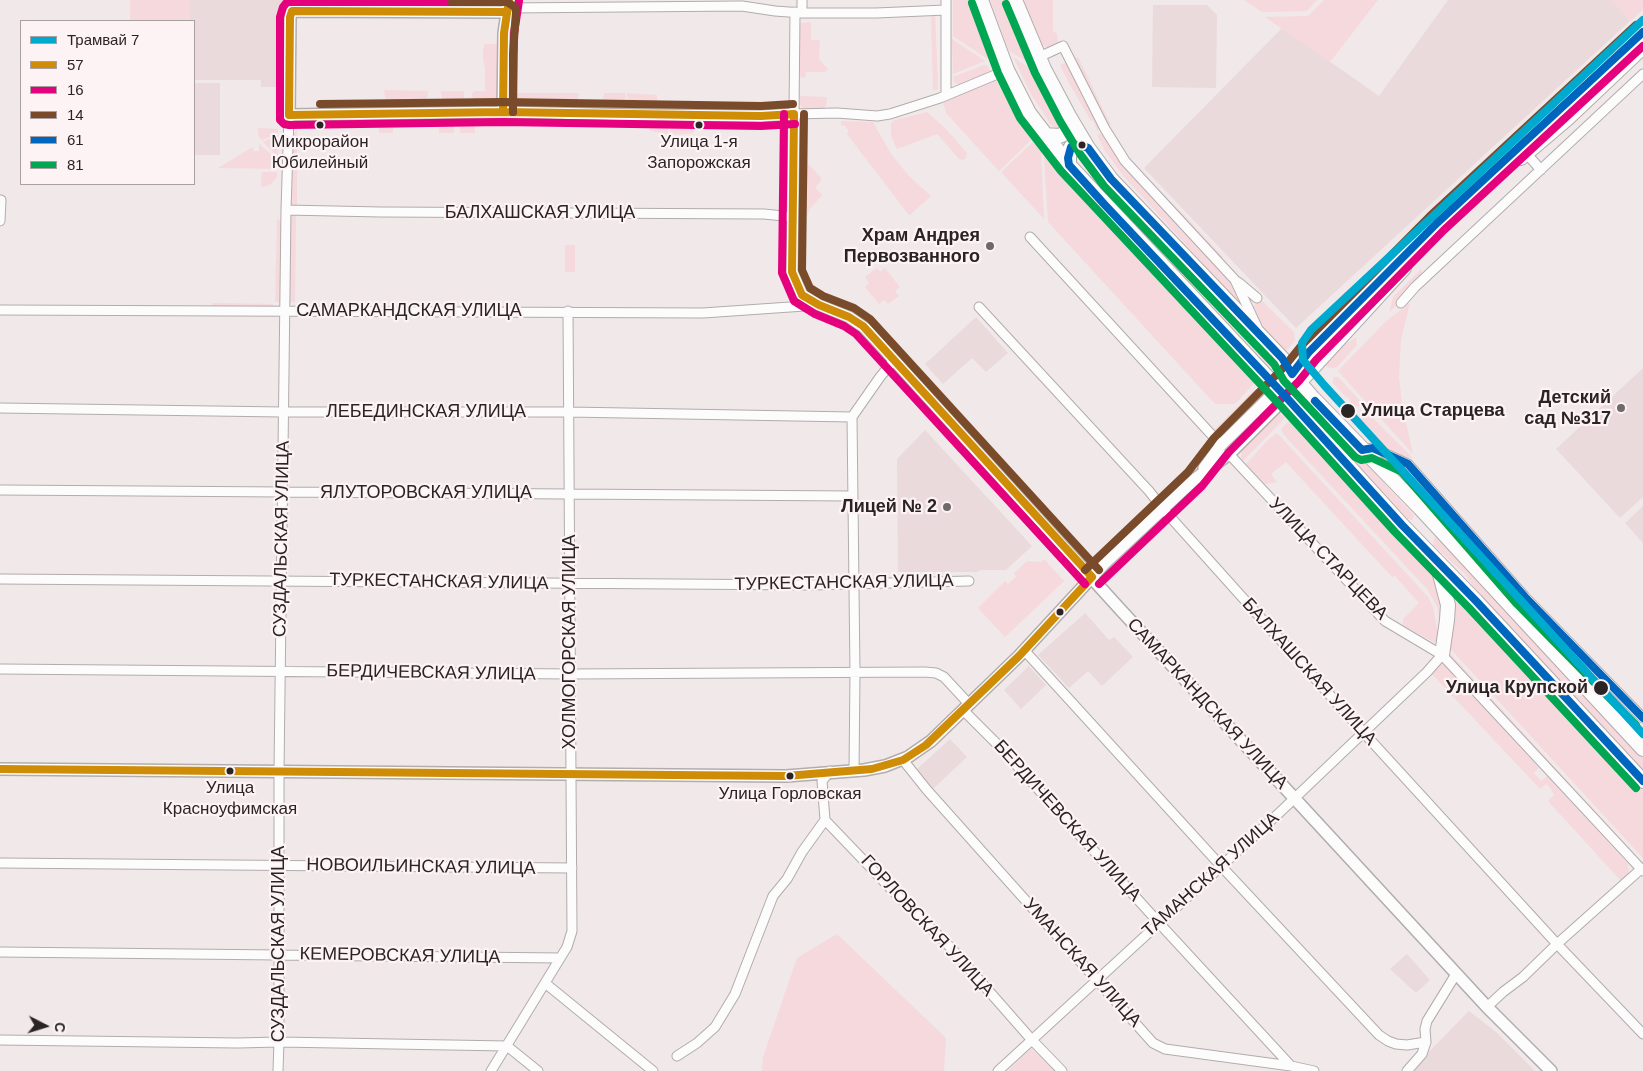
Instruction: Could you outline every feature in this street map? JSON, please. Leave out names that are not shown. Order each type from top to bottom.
[{"type":"main road","points":[[1014,0],[1039,57],[1069,116],[1088,148],[1111,179],[1282,358],[1313,398],[1420,508],[1643,749]]},
{"type":"main road","points":[[982,1],[1007,70],[1029,113],[1069,165],[1282,393],[1402,525],[1476,601],[1643,781]]},
{"type":"main road","points":[[300,7],[508,7],[503,54],[503,112]]},
{"type":"main road","name":"СУЗДАЛЬСКАЯ УЛИЦА","points":[[290,115],[290,17],[291,12],[300,7]]},
{"type":"main road","points":[[1282,358],[1294,359],[1308,353],[1643,32]]},
{"type":"main road","points":[[0,769],[786,776],[879,768],[903,760],[926,745],[1024,650],[1092,577],[1196,479],[1229,454],[1282,393],[1408,264],[1444,223],[1567,119],[1643,47]]},
{"type":"main road","points":[[290,115],[503,112],[636,116],[761,116],[794,114],[792,272],[802,295],[818,305]]},
{"type":"main road","points":[[1045,135],[1059,136],[1064,134],[1068,126],[1069,116]]},
{"type":"main road","points":[[1069,165],[1068,152],[1072,146],[1077,145],[1088,148]]},
{"type":"main road","name":"САМАРКАНДСКАЯ УЛИЦА","points":[[818,305],[849,316],[869,332],[1456,974],[1551,1071]]},
{"type":"main road","points":[[1296,378],[1308,353]]},
{"type":"main road","points":[[1196,479],[1221,445],[1282,393]]},
{"type":"main road","points":[[1402,525],[1409,528],[1418,525],[1422,515],[1420,508]]},
{"type":"main road","points":[[1426,550],[1426,542],[1430,536],[1435,533],[1443,533]]},
{"type":"main road","points":[[1437,562],[1448,605],[1442,655]]},
{"type":"street","points":[[802,0],[798,13],[794,114],[829,113],[877,116],[890,114],[946,95],[1007,70]]},
{"type":"street","points":[[946,0],[946,95]]},
{"type":"street","points":[[508,7],[742,6],[798,13],[876,13],[946,10]]},
{"type":"street","points":[[1039,57],[1063,46],[1106,129],[1125,160],[1235,280],[1258,298]]},
{"type":"street","points":[[1400,303],[1422,280],[1643,74]]},
{"type":"street","name":"СУЗДАЛЬСКАЯ УЛИЦА","points":[[278,1071],[280,1042],[279,772],[282,492],[286,210],[290,115]]},
{"type":"street","points":[[1526,153],[1541,170]]},
{"type":"street","points":[[0,221],[1,200]]},
{"type":"street","name":"БАЛХАШСКАЯ УЛИЦА","points":[[286,210],[764,214],[794,217]]},
{"type":"street","points":[[1030,237],[1221,445]]},
{"type":"street","points":[[1235,280],[1262,339]]},
{"type":"street","name":"САМАРКАНДСКАЯ УЛИЦА","points":[[0,310],[703,313],[818,305]]},
{"type":"street","name":"БАЛХАШСКАЯ УЛИЦА","points":[[979,307],[1148,491],[1363,732],[1557,944],[1643,1034]]},
{"type":"street","name":"ХОЛМОГОРСКАЯ УЛИЦА","points":[[491,1071],[567,947],[572,931],[568,311]]},
{"type":"street","points":[[854,771],[855,673],[852,416],[880,376],[894,360]]},
{"type":"street","name":"ЛЕБЕДИНСКАЯ УЛИЦА","points":[[0,408],[852,416]]},
{"type":"street","points":[[1362,450],[1373,448],[1408,464],[1525,597],[1642,715]]},
{"type":"street","name":"УЛИЦА СТАРЦЕВА","points":[[1229,454],[1385,621],[1442,655],[1642,870]]},
{"type":"street","name":"ЯЛУТОРОВСКАЯ УЛИЦА","points":[[0,490],[852,496]]},
{"type":"street","name":"ТУРКЕСТАНСКАЯ УЛИЦА","points":[[0,579],[810,585],[969,581]]},
{"type":"street","points":[[1024,650],[1221,866],[1383,1038],[1401,1045],[1426,1042]]},
{"type":"street","name":"ТАМАНСКАЯ УЛИЦА","points":[[998,1071],[1295,798],[1427,672],[1442,655]]},
{"type":"street","name":"БЕРДИЧЕВСКАЯ УЛИЦА","points":[[0,669],[571,674],[936,673],[946,679],[966,707],[1001,748],[1291,1066]]},
{"type":"street","name":"УМАНСКАЯ УЛИЦА","points":[[903,760],[927,790],[1153,1043],[1160,1047],[1314,1071]]},
{"type":"street","points":[[676,1056],[697,1043],[715,1027],[736,994],[773,896],[787,879],[802,852],[825,820],[822,782],[830,772]]},
{"type":"street","name":"ГОРЛОВСКАЯ УЛИЦА","points":[[825,820],[952,949],[1031,1040],[1062,1071]]},
{"type":"street","name":"НОВОИЛЬИНСКАЯ УЛИЦА","points":[[0,863],[572,868]]},
{"type":"street","points":[[1487,1007],[1642,870]]},
{"type":"street","name":"КЕМЕРОВСКАЯ УЛИЦА","points":[[0,952],[560,958]]},
{"type":"street","points":[[1407,1071],[1419,1058],[1426,1042],[1425,1029],[1427,1021],[1456,974]]},
{"type":"street","points":[[545,983],[653,1071]]},
{"type":"street","points":[[0,1040],[507,1046],[538,1071]]},
{"type":"shaded area","points":[[130,0],[283,0],[283,87],[261,87],[261,80],[195,80],[195,20],[130,20]]},
{"type":"shaded area","points":[[130,0],[190,0],[190,20],[130,20]]},
{"type":"shaded area","points":[[430,0],[492,0],[492,3],[430,3]]},
{"type":"shaded area","points":[[953,0],[974,0],[983,29],[994,54],[986,58],[953,36]]},
{"type":"shaded area","points":[[990,0],[1008,0],[1036,67],[1009,51]]},
{"type":"shaded area","points":[[1024,0],[1053,0],[1053,31],[1057,34],[1058,44],[1048,48],[1041,45]]},
{"type":"shaded area","points":[[1244,0],[1317,0],[1307,11],[1262,12]]},
{"type":"shaded area","points":[[1324,0],[1378,0],[1330,62],[1265,17],[1308,16]]},
{"type":"shaded area","points":[[1448,0],[1643,0],[1643,9],[1296,328],[1144,168],[1282,28],[1379,96]]},
{"type":"shaded area","points":[[1611,0],[1643,0],[1643,9],[1630,22]]},
{"type":"shaded area","points":[[1153,5],[1207,5],[1217,15],[1216,88],[1152,87]]},
{"type":"shaded area","points":[[935,12],[938,89],[933,90],[931,18]]},
{"type":"shaded area","points":[[811,22],[811,40],[820,40],[819,59],[828,69],[825,72],[806,72],[805,78],[800,77],[800,23]]},
{"type":"shaded area","points":[[952,39],[985,61],[953,74]]},
{"type":"shaded area","points":[[485,44],[498,44],[497,96],[488,108],[474,108],[472,93],[475,91],[485,91],[483,49]]},
{"type":"shaded area","points":[[1013,57],[1040,75],[1065,122],[1060,128],[1055,128],[1051,125],[1031,94]]},
{"type":"shaded area","points":[[1078,57],[1111,125],[1108,126],[1074,59]]},
{"type":"shaded area","points":[[1067,62],[1100,130],[1097,130],[1093,120],[1091,121],[1060,65]]},
{"type":"shaded area","points":[[984,65],[988,66],[990,71],[959,84],[954,82],[953,77]]},
{"type":"shaded area","points":[[507,79],[514,79],[514,88],[517,93],[579,93],[576,106],[540,108],[519,103],[507,85]]},
{"type":"shaded area","points":[[995,79],[1031,140],[999,171],[946,113],[942,99]]},
{"type":"shaded area","points":[[195,83],[220,83],[220,155],[195,155]]},
{"type":"shaded area","points":[[384,90],[428,91],[426,108],[387,108]]},
{"type":"shaded area","points":[[441,91],[464,91],[464,108],[443,107]]},
{"type":"shaded area","points":[[604,93],[625,93],[626,105],[602,105]]},
{"type":"shaded area","points":[[627,93],[657,95],[657,107],[640,103],[640,100],[628,102]]},
{"type":"shaded area","points":[[800,96],[827,97],[826,106],[824,108],[803,108],[800,104]]},
{"type":"shaded area","points":[[927,112],[946,129],[967,153],[966,158],[963,160],[959,159],[937,134],[897,149],[891,136],[891,123],[895,120]]},
{"type":"shaded area","points":[[379,118],[393,118],[393,133],[379,133]]},
{"type":"shaded area","points":[[440,119],[454,120],[454,133],[439,133]]},
{"type":"shaded area","points":[[460,119],[475,119],[475,133],[460,133]]},
{"type":"shaded area","points":[[654,121],[668,121],[668,134],[649,130]]},
{"type":"shaded area","points":[[841,121],[873,122],[891,154],[909,176],[931,196],[910,215],[908,214],[847,134],[849,131],[844,125],[841,126]]},
{"type":"shaded area","points":[[671,122],[694,128],[693,133],[670,135]]},
{"type":"shaded area","points":[[258,128],[278,129],[278,133],[262,140],[259,137]]},
{"type":"shaded area","points":[[297,130],[297,209],[292,207],[291,203],[292,139],[293,134]]},
{"type":"shaded area","points":[[1102,134],[1122,165],[1232,282],[1244,308],[1125,178],[1105,151],[1097,135]]},
{"type":"shaded area","points":[[278,135],[279,143],[278,156],[263,142]]},
{"type":"shaded area","points":[[1033,142],[1041,151],[1044,219],[1001,172]]},
{"type":"shaded area","points":[[259,144],[278,160],[277,169],[218,168],[253,147],[253,151],[259,151]]},
{"type":"shaded area","points":[[1079,148],[1275,363],[1270,367],[1102,185],[1074,154]]},
{"type":"shaded area","points":[[1048,152],[1065,165],[1260,377],[1235,404],[1215,404],[1048,222],[1044,155]]},
{"type":"shaded area","points":[[807,162],[821,178],[821,181],[815,187],[822,195],[809,210],[807,217]]},
{"type":"shaded area","points":[[262,172],[277,172],[277,177],[270,185],[261,187]]},
{"type":"shaded area","points":[[1150,181],[1185,216],[1223,257],[1220,258]]},
{"type":"shaded area","points":[[296,212],[295,302],[289,302],[290,216]]},
{"type":"shaded area","points":[[277,219],[281,222],[282,228],[281,302],[275,302]]},
{"type":"shaded area","points":[[565,245],[575,245],[575,272],[565,272]]},
{"type":"shaded area","points":[[877,268],[880,272],[885,268],[900,287],[895,291],[899,296],[888,304],[884,300],[879,304],[865,287],[869,283],[865,277]]},
{"type":"shaded area","points":[[1421,269],[1423,276],[1395,302],[1397,305],[1389,313],[1393,297]]},
{"type":"shaded area","points":[[1260,299],[1294,332],[1295,341],[1285,352],[1265,330],[1252,308]]},
{"type":"shaded area","points":[[212,303],[273,304],[273,307],[212,307]]},
{"type":"shaded area","points":[[1410,303],[1401,340],[1399,376],[1402,405],[1413,454],[1338,371],[1386,321]]},
{"type":"shaded area","points":[[976,317],[1008,353],[986,372],[972,358],[943,384],[925,364]]},
{"type":"shaded area","points":[[1356,337],[1357,345],[1337,367],[1326,367],[1327,362],[1339,349]]},
{"type":"shaded area","name":"Детский сад №317","points":[[1643,368],[1643,497],[1620,518],[1556,449]]},
{"type":"shaded area","points":[[1333,377],[1338,377],[1364,405],[1354,407],[1349,402],[1351,401],[1348,397],[1333,383]]},
{"type":"shaded area","points":[[1255,389],[1262,396],[1223,436],[1216,435],[1213,431]]},
{"type":"shaded area","points":[[1312,405],[1412,513],[1414,516],[1412,520],[1404,518],[1306,411]]},
{"type":"shaded area","points":[[1279,413],[1285,418],[1243,461],[1241,457],[1242,450]]},
{"type":"shaded area","points":[[1360,414],[1369,414],[1413,458],[1406,458],[1390,451],[1358,416]]},
{"type":"shaded area","points":[[1288,422],[1292,422],[1345,479],[1348,477],[1430,566],[1443,598],[1440,627],[1438,608],[1427,589],[1284,435],[1281,429]]},
{"type":"shaded area","name":"Лицей № 2","points":[[925,430],[1032,546],[1006,570],[898,572],[897,459]]},
{"type":"shaded area","points":[[1277,433],[1428,597],[1433,607],[1439,640],[1435,643],[1403,625],[1403,619],[1419,603],[1395,576],[1392,577],[1286,462],[1271,474],[1277,482],[1265,484],[1246,464]]},
{"type":"shaded area","points":[[1376,453],[1389,460],[1587,675],[1584,678]]},
{"type":"shaded area","points":[[1643,506],[1643,543],[1625,523]]},
{"type":"shaded area","points":[[1434,538],[1438,538],[1441,541],[1643,758],[1643,770],[1479,595],[1465,574],[1433,545]]},
{"type":"shaded area","points":[[1044,559],[1064,581],[1005,637],[978,608],[1005,581],[1008,584],[1016,577],[1014,573],[1027,561],[1041,562]]},
{"type":"shaded area","points":[[1445,579],[1487,621],[1643,790],[1643,858],[1446,644]]},
{"type":"shaded area","points":[[1085,613],[1109,640],[1114,637],[1133,657],[1102,686],[1088,671],[1069,688],[1038,655]]},
{"type":"shaded area","points":[[1445,648],[1643,863],[1643,867],[1447,654]]},
{"type":"shaded area","points":[[1444,664],[1539,768],[1534,773],[1541,781],[1547,776],[1628,864],[1629,875],[1621,881],[1548,801],[1554,795],[1550,788],[1546,784],[1540,789],[1431,673],[1439,665]]},
{"type":"shaded area","points":[[1029,666],[1046,685],[1021,709],[1004,690]]},
{"type":"shaded area","points":[[950,739],[967,757],[933,789],[916,770]]},
{"type":"shaded area","points":[[837,934],[946,1038],[944,1071],[762,1071],[763,1057],[797,958]]},
{"type":"shaded area","points":[[1407,954],[1430,980],[1416,993],[1390,969]]},
{"type":"shaded area","points":[[1469,1011],[1496,1032],[1535,1071],[1410,1071]]},
{"type":"shaded area","points":[[1031,1048],[1054,1071],[1008,1071]]},
{"type":"tram line","name":"7","points":[[1643,20],[1311,330],[1302,343],[1303,360],[1324,385],[1643,734]]},
{"type":"transit line","name":"57","points":[[503,112],[504,33],[509,0]]},
{"type":"transit line","name":"16","points":[[513,112],[514,34],[519,1]]},
{"type":"transit line","name":"16","points":[[506,2],[287,2],[283,7],[280,17],[280,120],[284,124],[289,125],[503,122],[761,126],[795,124]]},
{"type":"transit line","name":"14","points":[[452,2],[507,2],[515,7],[513,112]]},
{"type":"transit line","name":"81","points":[[972,3],[998,73],[1020,118],[1061,171],[1279,404],[1395,532],[1469,608],[1636,788]]},
{"type":"transit line","name":"81","points":[[1006,4],[1035,73],[1060,121],[1080,154],[1104,186],[1274,364],[1284,381],[1355,457],[1361,460],[1372,458],[1402,472],[1517,604],[1636,725]]},
{"type":"transit line","name":"57","points":[[506,12],[292,11],[290,17],[289,115],[503,112],[761,116],[794,114]]},
{"type":"transit line","name":"14","points":[[1085,570],[1188,472],[1214,438],[1284,367],[1301,346],[1430,216],[1636,25]]},
{"type":"transit line","name":"61","points":[[1643,32],[1437,223],[1308,353],[1292,374],[1282,358],[1111,179],[1088,148],[1081,145],[1071,147],[1068,158],[1069,165],[1104,204],[1643,781]]},
{"type":"transit line","name":"16","points":[[1099,584],[1202,486],[1229,452],[1299,381],[1316,360],[1444,230],[1643,46]]},
{"type":"transit line","name":"14","points":[[320,104],[503,102],[761,106],[793,104]]},
{"type":"transit line","name":"16","points":[[784,114],[782,273],[794,301],[815,314],[844,326],[856,334],[1085,584]]},
{"type":"transit line","name":"57","points":[[794,114],[792,272],[802,295],[819,305],[849,317],[863,326],[1092,577]]},
{"type":"transit line","name":"14","points":[[804,114],[802,270],[810,288],[823,296],[854,308],[870,319],[1099,570]]},
{"type":"transit line","name":"61","points":[[1315,401],[1362,450],[1373,448],[1408,464],[1525,597],[1643,718]]},
{"type":"transit line","name":"57","points":[[0,769],[786,776],[872,769],[903,760],[926,745],[1019,656],[1092,577]]},
{"type":"place","name":"Микрорайон Юбилейный","points":[[320,125]]},
{"type":"place","name":"Улица 1-я Запорожская","points":[[699,125]]},
{"type":"place","name":"Храм Андрея Первозванного","points":[[990,246]]},
{"type":"place","name":"Детский сад №317","points":[[1621,408]]},
{"type":"place","name":"Улица Старцева","points":[[1348,411]]},
{"type":"place","name":"Лицей № 2","points":[[947,507]]},
{"type":"place","name":"Улица Крупской","points":[[1601,688]]},
{"type":"place","name":"Улица Красноуфимская","points":[[230,771]]},
{"type":"place","name":"Улица Горловская","points":[[790,776]]}]
